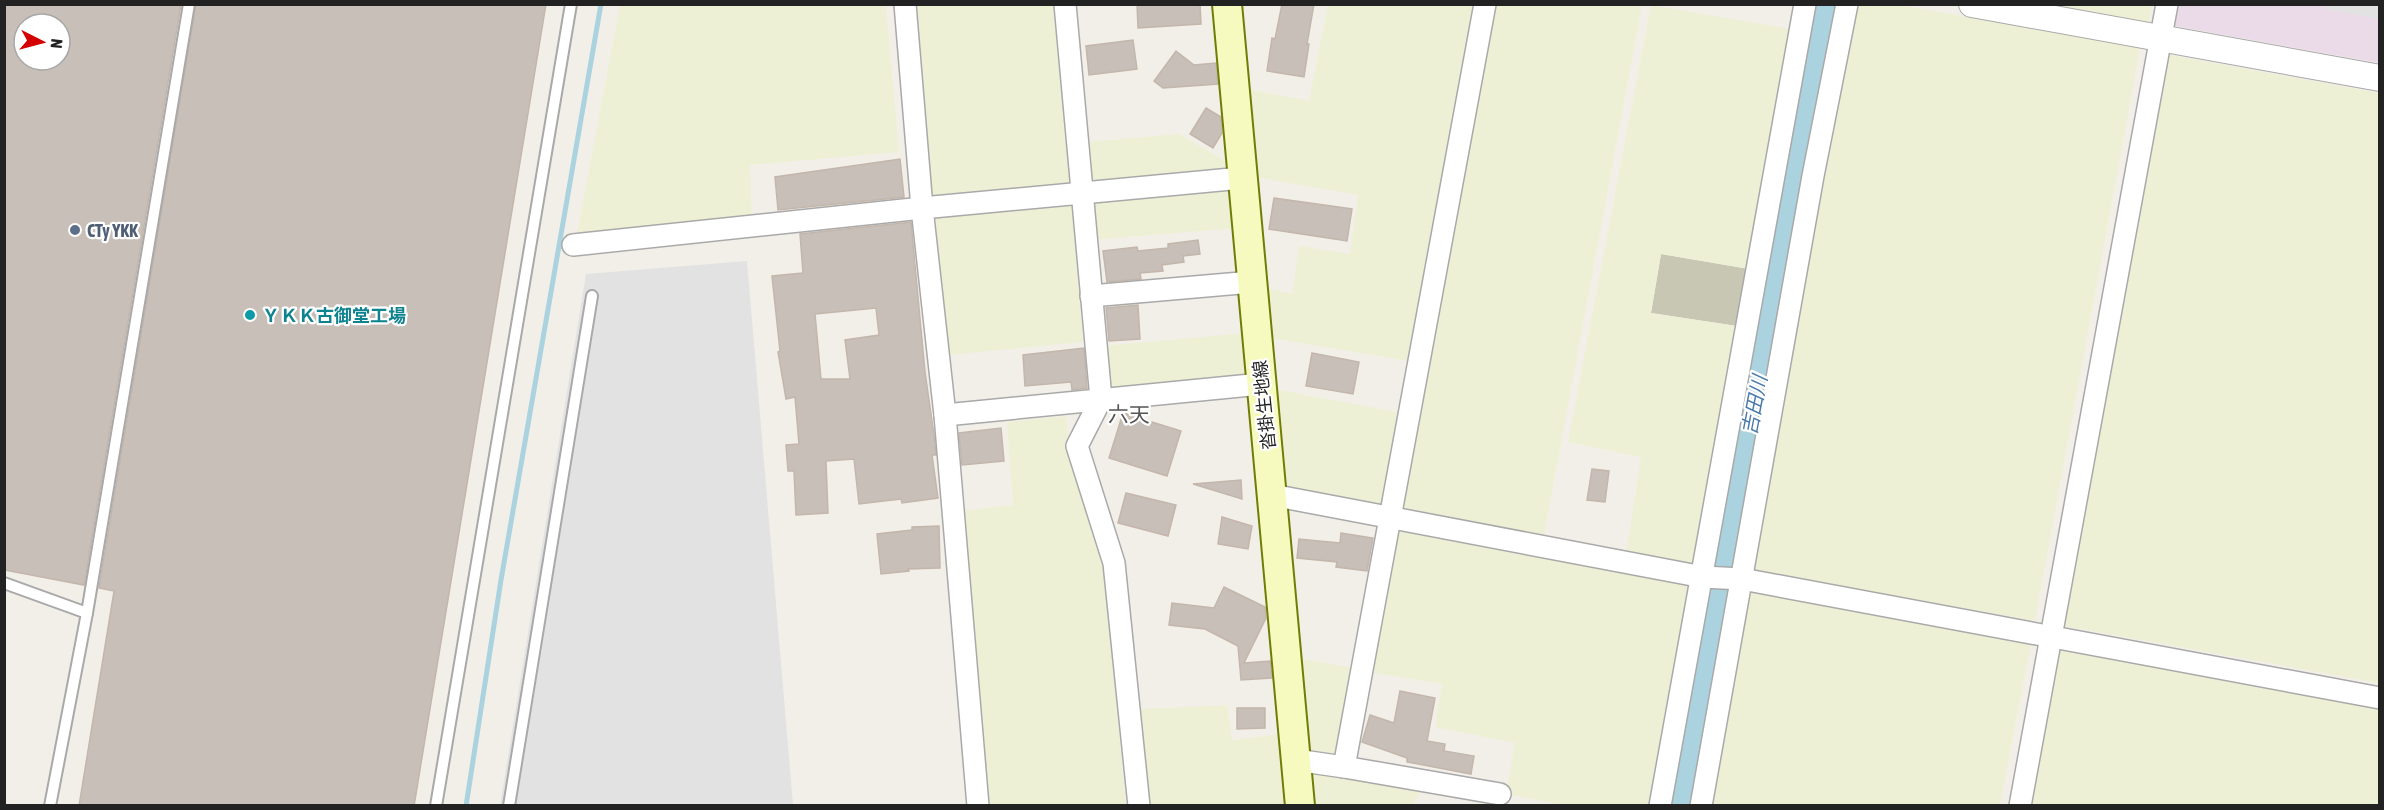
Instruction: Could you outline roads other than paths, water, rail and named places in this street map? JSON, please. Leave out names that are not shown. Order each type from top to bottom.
[{"type":"main road","name":"沓掛生地線","points":[[1227,4],[1300,806]]},
{"type":"street","points":[[904,4],[922,207],[945,416],[978,806]]},
{"type":"street","points":[[1065,4],[1101,399],[1077,446],[1114,563],[1139,806]]},
{"type":"street","points":[[1344,767],[1485,4]]},
{"type":"street","points":[[1660,806],[1704,577],[1805,4]]},
{"type":"street","points":[[1701,806],[1847,4]]},
{"type":"street","points":[[1972,4],[2379,78]]},
{"type":"street","points":[[2020,806],[2167,4]]},
{"type":"street","points":[[573,245],[922,207],[1242,178]]},
{"type":"street","points":[[1091,296],[1252,282]]},
{"type":"street","points":[[945,416],[1261,384]]},
{"type":"street","points":[[1272,495],[1704,577],[1742,579],[2379,698]]},
{"type":"street","points":[[1296,760],[1500,794]]},
{"type":"lane","points":[[50,806],[87,613],[189,4]]},
{"type":"lane","points":[[436,806],[571,4]]},
{"type":"lane","points":[[509,806],[592,296]]},
{"type":"lane","points":[[4,584],[87,613]]},
{"type":"waterway","points":[[466,806],[501,580],[601,4]]},
{"type":"waterway","name":"吉田川","points":[[1680,806],[1754,390],[1828,4]]},
{"type":"place","name":"CTy YKK","points":[[75,230]]},
{"type":"place","name":"ＹＫＫ古御堂工場","points":[[250,315]]},
{"type":"district","name":"六天","points":[[1129,414]]}]
